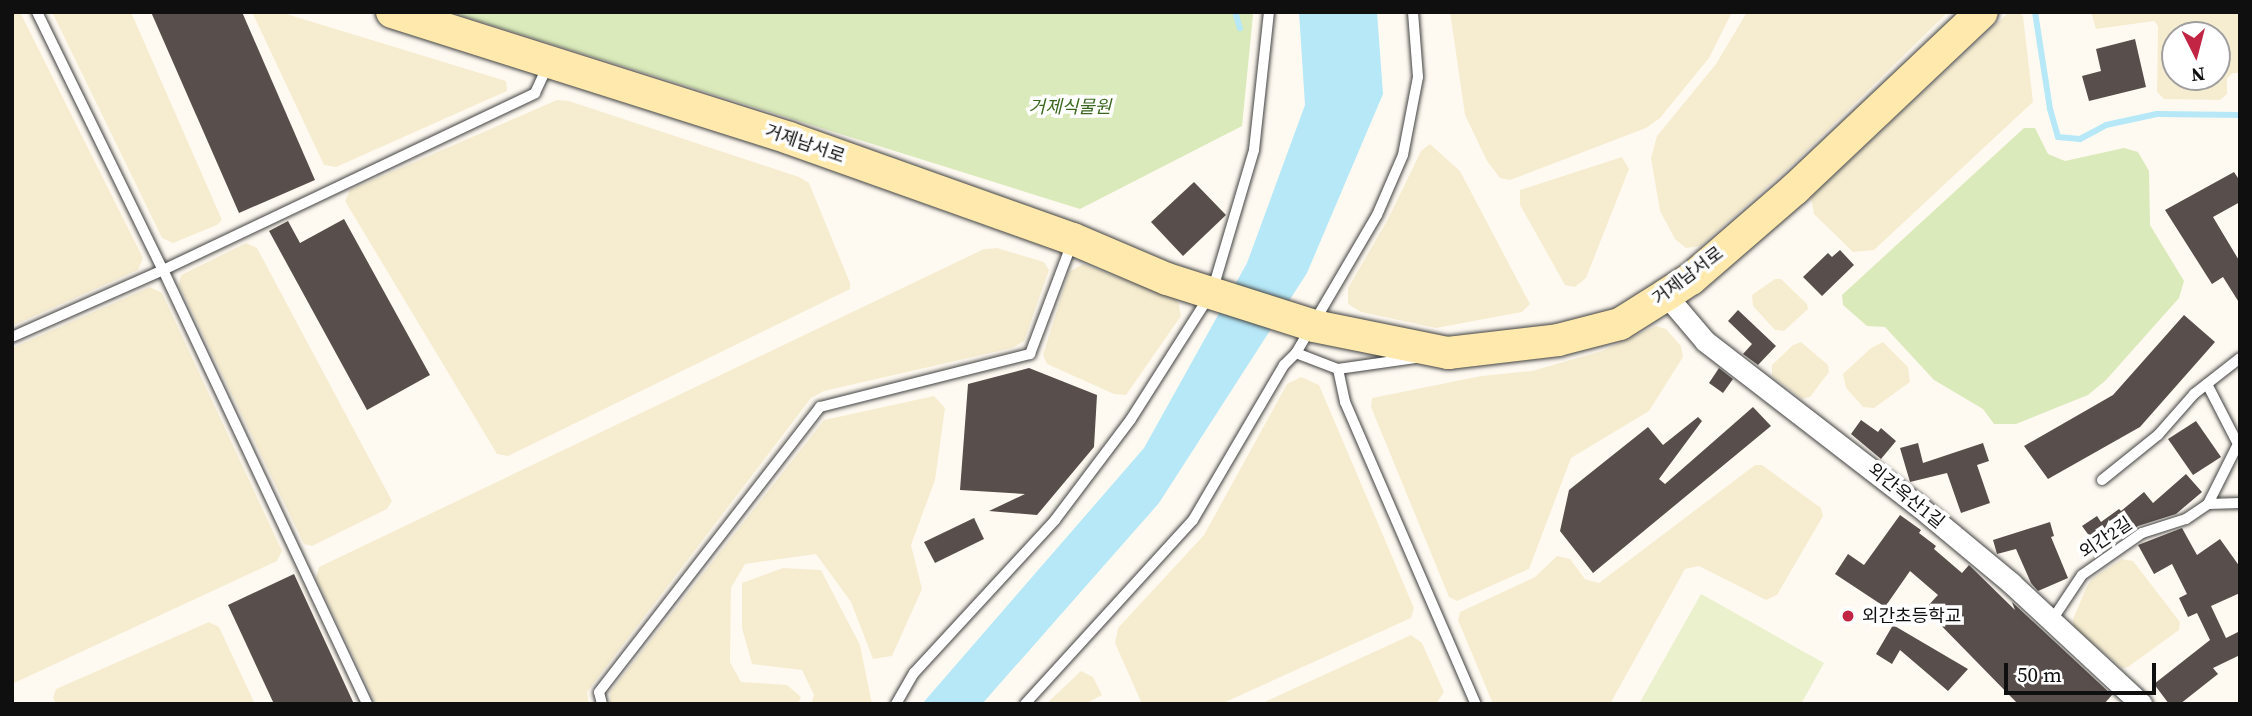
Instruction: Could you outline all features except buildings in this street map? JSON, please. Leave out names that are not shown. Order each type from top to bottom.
[{"type":"main road","name":"거제남서로","points":[[392,12],[789,138],[1073,239],[1167,279],[1314,326],[1448,353],[1558,340],[1607,328],[1619,324],[1666,295],[1691,279],[1795,189],[1982,12]]},
{"type":"street","name":"외간옥산1길","points":[[1666,295],[1705,341],[1916,503],[2052,620],[2141,704]]},
{"type":"lane","points":[[37,12],[163,270],[367,704]]},
{"type":"lane","points":[[896,704],[914,673],[1062,510],[1131,419],[1212,292],[1254,150],[1269,12]]},
{"type":"lane","points":[[1025,704],[1193,520],[1284,365],[1296,353],[1314,326],[1377,215],[1403,155],[1418,77],[1413,12]]},
{"type":"lane","points":[[12,337],[163,270],[535,93],[550,62]]},
{"type":"lane","points":[[602,704],[599,692],[820,407],[1030,354],[1073,239]]},
{"type":"lane","points":[[1296,353],[1338,369],[1448,353]]},
{"type":"lane","points":[[2102,480],[2158,435],[2207,384],[2240,358]]},
{"type":"lane","points":[[1338,369],[1345,402],[1476,704]]},
{"type":"lane","points":[[2207,384],[2238,444],[2208,504]]},
{"type":"lane","name":"외간2길","points":[[2052,620],[2082,575],[2142,533],[2186,519],[2208,504],[2240,503]]},
{"type":"shaded area","points":[[12,12],[20,12],[143,258],[138,270],[12,326]]},
{"type":"shaded area","points":[[52,12],[131,12],[222,220],[217,225],[173,243],[162,238]]},
{"type":"shaded area","points":[[252,12],[280,12],[506,81],[507,91],[336,167],[324,165]]},
{"type":"shaded area","points":[[1450,12],[1732,12],[1709,58],[1660,118],[1646,128],[1510,180],[1500,178],[1487,161],[1465,115]]},
{"type":"shaded area","points":[[1747,12],[1948,12],[1795,162],[1700,246],[1686,248],[1675,239],[1660,211],[1651,158],[1657,136],[1716,64]]},
{"type":"shaded area","points":[[2009,12],[2019,12],[2023,16],[2033,102],[1874,250],[1853,252],[1814,214],[1811,197]]},
{"type":"shaded area","points":[[2091,12],[2240,12],[2240,73],[2231,75],[2231,21],[2161,21],[2161,91],[2227,91],[2227,94],[2220,100],[2164,99],[2157,92],[2158,26],[2154,21],[2096,29]]},
{"type":"shaded area","points":[[557,100],[569,101],[799,177],[809,183],[850,283],[850,289],[508,456],[497,454],[345,201],[350,190]]},
{"type":"shaded area","points":[[1430,144],[1460,171],[1530,304],[1522,312],[1436,328],[1361,312],[1348,304],[1348,288],[1387,221],[1421,151]]},
{"type":"shaded area","points":[[1622,157],[1629,169],[1586,278],[1575,287],[1565,285],[1520,205],[1520,190]]},
{"type":"shaded area","points":[[246,243],[257,248],[392,501],[387,509],[312,546],[304,544],[179,285],[181,275]]},
{"type":"shaded area","points":[[997,248],[1044,262],[1049,270],[1024,341],[1012,348],[824,391],[811,398],[587,692],[589,704],[376,704],[316,578],[319,567],[984,249]]},
{"type":"shaded area","points":[[1083,264],[1178,300],[1181,316],[1126,395],[1114,394],[1047,364],[1043,355],[1069,272]]},
{"type":"shaded area","points":[[1775,279],[1781,279],[1807,304],[1808,309],[1784,331],[1775,330],[1753,306],[1752,295]]},
{"type":"shaded area","points":[[150,287],[162,293],[282,551],[277,561],[12,684],[12,348]]},
{"type":"shaded area","points":[[1656,326],[1666,329],[1681,346],[1683,357],[1649,411],[1571,458],[1529,569],[1457,601],[1449,597],[1371,407],[1372,398],[1481,376],[1532,371],[1602,351]]},
{"type":"shaded area","points":[[1801,342],[1828,365],[1829,372],[1810,397],[1802,399],[1772,376],[1772,365],[1793,345]]},
{"type":"shaded area","points":[[1883,342],[1908,367],[1910,382],[1874,408],[1863,407],[1846,388],[1843,374],[1871,348]]},
{"type":"shaded area","points":[[1301,377],[1319,385],[1414,608],[1411,618],[1221,704],[1142,704],[1115,643],[1118,628],[1204,535],[1287,384]]},
{"type":"shaded area","points":[[934,396],[945,408],[935,480],[911,545],[922,589],[892,656],[873,659],[851,602],[816,554],[745,564],[731,588],[730,662],[741,682],[787,685],[801,697],[798,704],[610,704],[610,692],[824,420]]},
{"type":"shaded area","points":[[1755,465],[1762,465],[1821,508],[1823,516],[1777,595],[1766,600],[1699,566],[1685,569],[1610,704],[1493,704],[1458,620],[1460,612],[1535,577],[1557,556],[1570,559],[1585,579],[1599,583]]},
{"type":"shaded area","points":[[2122,559],[2133,561],[2180,622],[2179,630],[2128,667],[2122,668],[2073,626],[2073,619],[2093,578]]},
{"type":"shaded area","points":[[783,568],[821,570],[860,645],[872,704],[811,704],[814,695],[802,670],[752,664],[742,628],[742,583]]},
{"type":"shaded area","points":[[209,622],[219,627],[255,704],[56,704],[53,698],[56,689]]},
{"type":"shaded area","points":[[1411,635],[1422,643],[1444,692],[1436,704],[1260,704]]},
{"type":"shaded area","points":[[1081,671],[1093,677],[1102,695],[1085,704],[1046,704]]},
{"type":"green space","name":"거제식물원","points":[[450,12],[1252,12],[1253,15],[1242,126],[1080,209]]},
{"type":"green space","points":[[2024,128],[2035,128],[2048,154],[2065,161],[2124,148],[2138,152],[2149,171],[2150,225],[2184,281],[2179,298],[2106,380],[2088,395],[2016,424],[1994,424],[1983,409],[1934,380],[1885,327],[1867,326],[1843,305],[1842,295]]},
{"type":"green space","points":[[1701,594],[1824,663],[1801,704],[1639,704]]},
{"type":"water","points":[[1299,12],[1377,12],[1383,94],[1307,273],[1159,503],[982,704],[922,704],[1144,448],[1247,263],[1305,105]]},
{"type":"waterway","points":[[1235,12],[1240,28]]},
{"type":"waterway","points":[[2035,12],[2050,109],[2058,137],[2080,139],[2106,125],[2157,114],[2240,115]]},
{"type":"place","name":"외간초등학교","points":[[1848,616]]}]
